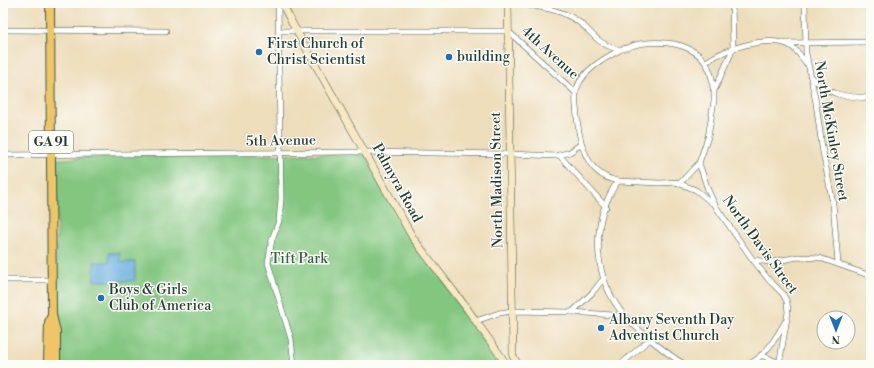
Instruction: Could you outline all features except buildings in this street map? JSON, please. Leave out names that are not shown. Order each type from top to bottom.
[{"type":"main road","name":"GA 91","points":[[50,3],[52,315],[56,332],[56,365]]},
{"type":"main road","name":"Palmyra Road","points":[[282,3],[413,238],[476,321],[507,365]]},
{"type":"main road","name":"North Madison Street","points":[[508,3],[513,356],[518,365]]},
{"type":"main road","name":"GA 91","points":[[48,365],[49,322],[52,315]]},
{"type":"street","points":[[278,3],[280,211],[279,221],[270,244],[268,263],[291,339],[294,365]]},
{"type":"street","points":[[515,3],[552,10],[571,16],[597,40],[620,50]]},
{"type":"street","points":[[714,91],[733,48],[732,3]]},
{"type":"street","name":"North McKinley Street","points":[[805,3],[805,42],[808,73],[816,103],[822,147],[833,204],[838,263]]},
{"type":"street","points":[[3,30],[166,30]]},
{"type":"street","points":[[279,30],[508,31]]},
{"type":"street","name":"4th Avenue","points":[[508,31],[576,93]]},
{"type":"street","points":[[706,62],[715,55],[733,48],[754,43],[871,42]]},
{"type":"street","points":[[677,182],[680,182],[699,163],[708,137],[714,91],[712,75],[706,62],[691,49],[674,43],[638,44],[620,50],[607,57],[589,71],[581,80],[576,93],[576,107],[581,144],[587,158],[602,175],[618,181],[677,182],[696,190],[716,207]]},
{"type":"street","points":[[783,43],[794,48],[807,65]]},
{"type":"street","points":[[808,73],[822,88],[830,92],[844,96],[871,98]]},
{"type":"street","name":"5th Avenue","points":[[3,155],[365,153],[510,154],[545,157],[570,152],[581,144]]},
{"type":"street","points":[[559,155],[606,207]]},
{"type":"street","name":"North Davis Street","points":[[699,163],[708,190],[716,207],[753,260],[769,280],[783,294],[788,307],[780,364]]},
{"type":"street","points":[[618,181],[612,189],[600,223],[598,246],[604,278],[619,309],[627,319],[650,339],[686,365]]},
{"type":"street","points":[[753,260],[772,262],[808,257],[826,259],[871,276]]},
{"type":"street","points":[[572,312],[592,293],[604,278]]},
{"type":"street","points":[[3,280],[52,280]]},
{"type":"street","points":[[476,321],[499,313],[512,311],[572,312],[613,315],[627,319]]},
{"type":"street","points":[[746,365],[754,362],[777,338],[787,317]]},
{"type":"street","points":[[620,365],[650,339]]},
{"type":"street","points":[[761,355],[780,364]]},
{"type":"green space","name":"Tift Park","points":[[365,154],[413,239],[476,322],[499,365],[61,365],[59,318],[56,311],[57,159],[145,155]]},
{"type":"water","points":[[109,253],[120,253],[120,262],[135,262],[135,281],[94,281],[94,262],[109,262]]},
{"type":"place","name":"First Church of Christ Scientist","points":[[259,52]]},
{"type":"place","name":"building","points":[[449,57]]},
{"type":"place","name":"Boys & Girls Club of America","points":[[101,298]]},
{"type":"place","name":"Albany Seventh Day Adventist Church","points":[[601,328]]}]
